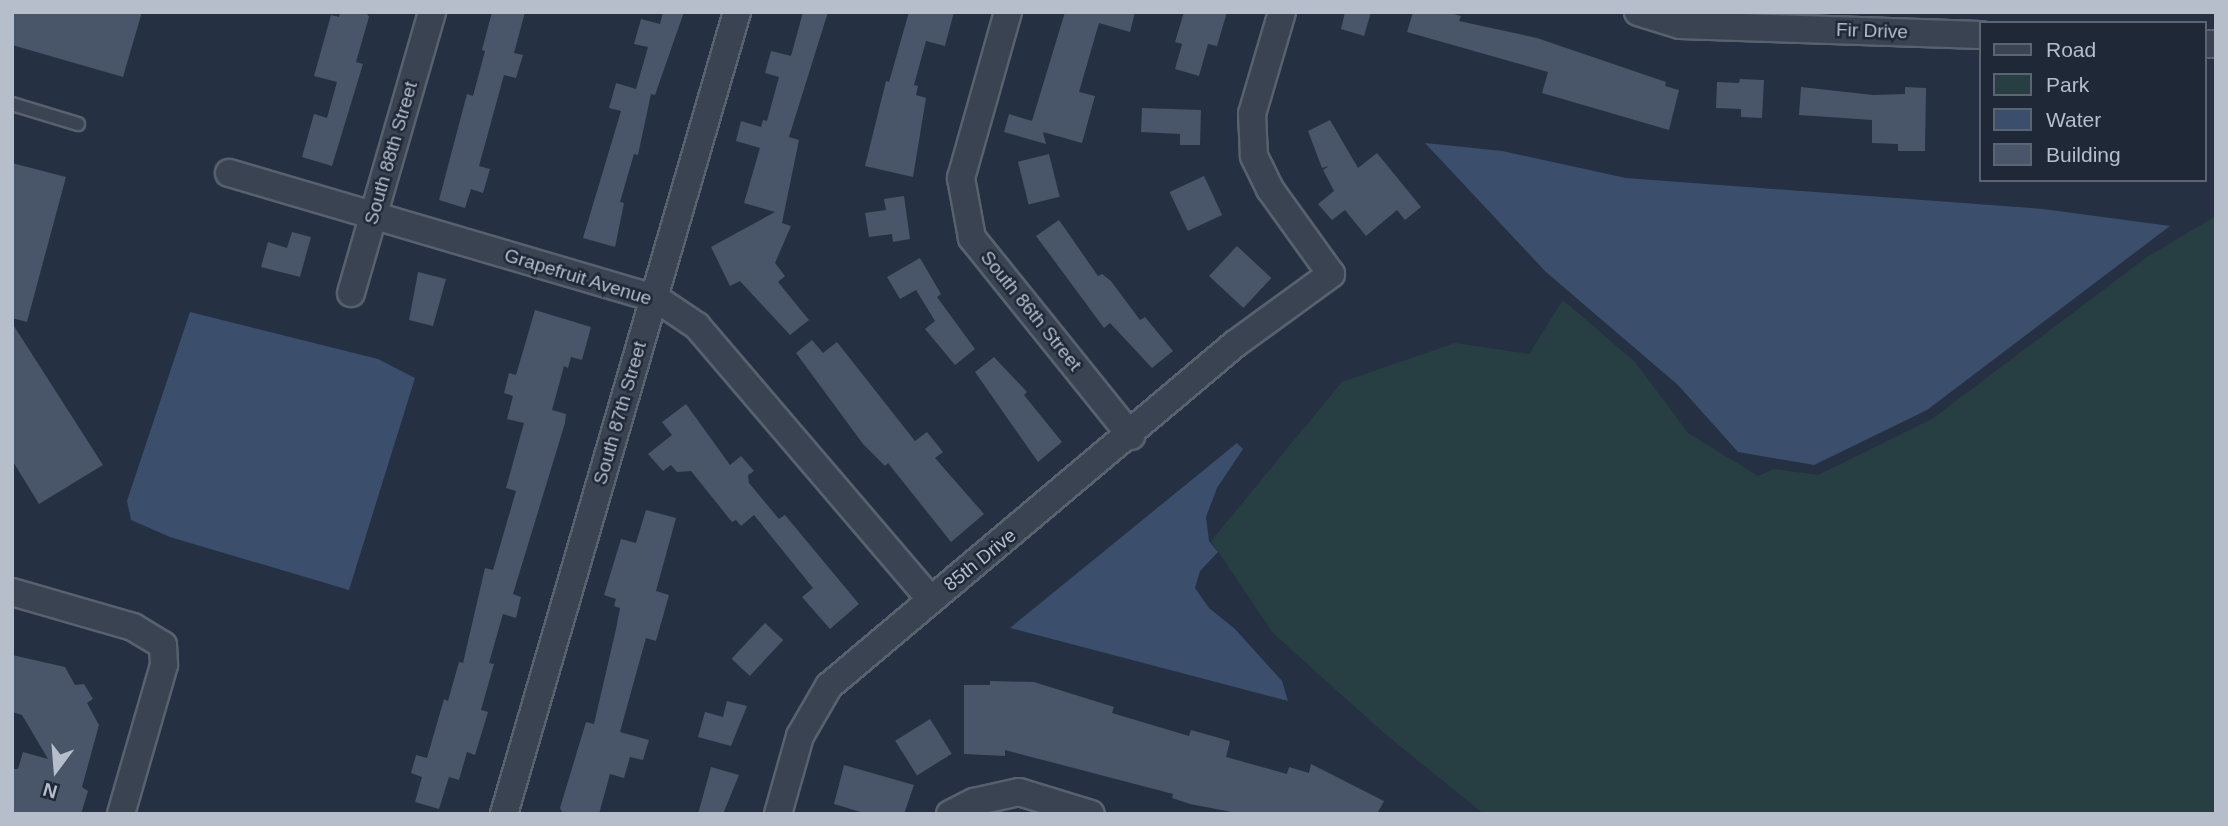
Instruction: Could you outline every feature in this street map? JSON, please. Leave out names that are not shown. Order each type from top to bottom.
[{"type":"street","name":"South 88th Street","points":[[351,293],[432,12]]},
{"type":"street","name":"South 87th Street","points":[[504,814],[640,340],[657,299],[737,12]]},
{"type":"street","name":"South 86th Street","points":[[1008,12],[961,178],[972,238],[1131,436]]},
{"type":"street","name":"85th Drive","points":[[778,814],[800,736],[829,686],[1131,436],[1235,344],[1331,274],[1270,189],[1254,156],[1252,114],[1282,12]]},
{"type":"street","name":"Fir Drive","points":[[1638,12],[1680,25],[1828,21],[1980,35]]},
{"type":"street","name":"Grapefruit Avenue","points":[[229,173],[657,299],[697,326],[931,600]]},
{"type":"street","points":[[12,592],[133,626],[163,645],[164,665],[121,814]]},
{"type":"street","points":[[950,814],[974,802],[1019,792],[1091,814]]},
{"type":"lane","points":[[12,104],[78,124]]},
{"type":"green space","points":[[2216,216],[2216,814],[1484,814],[1384,733],[1273,633],[1211,541],[1342,382],[1455,343],[1529,354],[1563,300],[1635,362],[1688,433],[1758,476],[1774,469],[1818,475],[1932,419],[2147,257]]},
{"type":"water","points":[[1425,143],[1502,151],[1626,178],[2043,209],[2170,226],[1927,410],[1814,465],[1738,452],[1678,385],[1546,272]]},
{"type":"water","points":[[190,312],[378,359],[415,378],[349,590],[170,537],[131,520],[127,501]]},
{"type":"water","points":[[1237,443],[1243,449],[1217,488],[1206,517],[1209,541],[1218,552],[1200,571],[1195,588],[1209,608],[1235,629],[1282,681],[1288,701],[1010,628]]},
{"type":"building","points":[[12,12],[142,12],[123,77],[12,45]]},
{"type":"building","points":[[340,12],[366,12],[369,17],[356,62],[363,64],[332,166],[302,157],[314,114],[327,118],[337,82],[314,76],[331,15],[339,17]]},
{"type":"building","points":[[492,12],[525,12],[514,53],[523,55],[516,78],[504,75],[479,166],[490,169],[483,193],[471,189],[465,208],[439,200],[467,94],[473,96]]},
{"type":"building","points":[[663,12],[684,12],[655,95],[651,94],[638,155],[634,154],[620,202],[624,203],[615,247],[583,238],[621,111],[609,108],[616,83],[636,89],[648,47],[634,44],[641,19],[660,24]]},
{"type":"building","points":[[803,12],[828,12],[789,137],[799,140],[782,223],[791,226],[775,263],[785,276],[778,282],[809,320],[790,335],[740,281],[730,286],[711,247],[775,212],[744,203],[760,148],[736,141],[741,121],[761,127],[763,120],[767,121],[779,77],[765,73],[771,51],[791,56]]},
{"type":"building","points":[[909,12],[954,12],[945,46],[926,41],[914,85],[918,86],[916,95],[926,98],[913,177],[865,166],[886,81],[889,82]]},
{"type":"building","points":[[1065,12],[1135,12],[1130,32],[1099,23],[1079,92],[1095,96],[1082,143],[1043,132],[1046,144],[1004,132],[1009,114],[1032,121]]},
{"type":"building","points":[[1184,12],[1227,12],[1217,46],[1208,44],[1199,76],[1175,69],[1182,44],[1175,42]]},
{"type":"building","points":[[1345,12],[1371,12],[1364,36],[1341,29]]},
{"type":"building","points":[[1413,12],[1447,12],[1461,16],[1459,21],[1537,38],[1666,82],[1665,86],[1679,90],[1669,130],[1542,93],[1548,72],[1407,32]]},
{"type":"building","points":[[1740,79],[1764,80],[1762,118],[1741,117],[1741,109],[1716,108],[1717,82],[1739,83]]},
{"type":"building","points":[[1801,87],[1873,95],[1905,94],[1905,87],[1926,88],[1925,151],[1898,151],[1898,144],[1872,143],[1872,120],[1799,115]]},
{"type":"building","points":[[1142,108],[1201,110],[1200,145],[1180,145],[1180,134],[1141,132]]},
{"type":"building","points":[[1330,120],[1358,168],[1377,153],[1421,207],[1405,220],[1397,210],[1366,236],[1345,210],[1332,220],[1318,204],[1334,191],[1323,170],[1329,166],[1322,168],[1308,131]]},
{"type":"building","points":[[1049,154],[1060,197],[1029,204],[1018,162]]},
{"type":"building","points":[[12,163],[66,177],[27,322],[12,318]]},
{"type":"building","points":[[1204,176],[1222,215],[1188,231],[1170,192]]},
{"type":"building","points":[[904,196],[910,239],[893,242],[892,234],[869,237],[865,213],[886,210],[884,199]]},
{"type":"building","points":[[1059,220],[1098,276],[1102,274],[1111,281],[1140,320],[1145,317],[1173,351],[1152,368],[1110,323],[1104,328],[1036,236]]},
{"type":"building","points":[[292,232],[311,237],[300,277],[261,267],[268,242],[287,248]]},
{"type":"building","points":[[1237,246],[1271,278],[1243,308],[1209,276]]},
{"type":"building","points":[[920,258],[941,294],[937,297],[975,349],[955,365],[925,329],[935,321],[916,290],[900,299],[887,277]]},
{"type":"building","points":[[418,272],[446,279],[433,326],[409,320]]},
{"type":"building","points":[[535,310],[591,327],[582,360],[571,357],[568,368],[564,366],[552,410],[566,414],[565,423],[513,594],[521,597],[516,618],[503,614],[489,663],[494,664],[481,710],[488,712],[475,755],[467,752],[459,780],[449,777],[439,809],[415,802],[422,777],[411,773],[416,755],[427,758],[444,699],[448,701],[459,662],[463,663],[485,568],[493,570],[516,491],[506,488],[524,423],[507,419],[513,396],[504,393],[509,373],[516,375]]},
{"type":"building","points":[[12,323],[103,465],[39,504],[12,460]]},
{"type":"building","points":[[812,340],[823,353],[837,342],[915,441],[927,432],[943,452],[935,458],[984,514],[951,542],[888,463],[885,466],[863,444],[796,353]]},
{"type":"building","points":[[994,357],[1027,392],[1024,395],[1062,442],[1038,462],[975,372]]},
{"type":"building","points":[[686,404],[730,465],[741,456],[754,471],[748,475],[749,483],[779,519],[785,515],[859,604],[830,629],[802,597],[813,588],[754,515],[741,526],[736,520],[732,522],[691,471],[677,472],[671,465],[663,471],[648,454],[672,435],[662,422]]},
{"type":"building","points":[[646,510],[676,518],[656,591],[669,595],[656,641],[646,638],[620,732],[649,740],[643,760],[630,757],[624,778],[610,774],[599,814],[563,814],[560,808],[586,722],[594,724],[620,608],[614,606],[616,599],[604,595],[621,539],[636,543]]},
{"type":"building","points":[[765,623],[783,640],[750,676],[732,659]]},
{"type":"building","points":[[12,655],[65,667],[75,685],[84,684],[93,699],[87,703],[99,725],[82,787],[88,791],[81,814],[12,814],[12,769],[18,769],[23,752],[48,759],[22,715],[12,712]]},
{"type":"building","points":[[990,681],[1034,682],[1114,707],[1112,713],[1189,736],[1191,730],[1230,741],[1226,757],[1287,774],[1289,767],[1309,773],[1311,764],[1384,801],[1377,814],[1242,814],[1190,804],[1172,798],[1173,794],[1005,750],[1005,756],[964,754],[964,685],[990,685]]},
{"type":"building","points":[[727,701],[747,706],[731,746],[698,737],[705,712],[723,717]]},
{"type":"building","points":[[930,719],[952,754],[917,775],[895,741]]},
{"type":"building","points":[[844,765],[914,785],[904,814],[867,814],[834,804]]},
{"type":"building","points":[[711,767],[739,775],[723,814],[698,814]]}]
